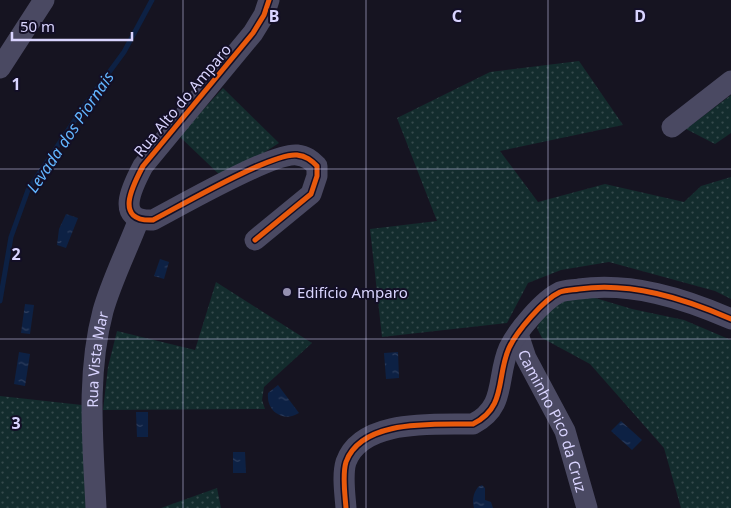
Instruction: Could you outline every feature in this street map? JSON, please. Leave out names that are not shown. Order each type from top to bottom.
[{"type":"street","points":[[0,68],[44,0]]},
{"type":"street","name":"Rua Alto do Amparo","points":[[139,219],[132,213],[128,204],[130,191],[142,166],[254,32],[264,15],[269,0]]},
{"type":"street","points":[[672,127],[731,81]]},
{"type":"street","points":[[139,219],[153,220],[278,158],[296,155],[309,158],[317,166],[317,176],[311,194],[255,240]]},
{"type":"street","name":"Rua Vista Mar","points":[[96,508],[92,424],[95,358],[103,311],[139,219]]},
{"type":"street","name":"Caminho Pico da Cruz","points":[[346,508],[344,478],[346,463],[351,453],[368,437],[381,430],[396,427],[473,424],[483,419],[496,402],[500,390],[502,366],[509,347],[537,311],[561,292],[590,288],[624,288],[660,294],[702,307],[731,319]]},
{"type":"street","name":"Caminho Pico da Cruz","points":[[518,334],[526,358],[565,431],[587,508]]},
{"type":"green space","points":[[579,61],[623,125],[500,151],[538,202],[605,184],[684,202],[701,186],[731,177],[731,299],[715,291],[609,262],[561,270],[528,283],[507,323],[382,337],[370,229],[437,221],[397,118],[490,72]]},
{"type":"green space","points":[[223,88],[279,143],[224,179],[179,136]]},
{"type":"green space","points":[[731,95],[731,133],[715,144],[686,129]]},
{"type":"green space","points":[[216,282],[312,343],[264,387],[262,400],[265,409],[103,410],[108,367],[117,331],[195,350]]},
{"type":"green space","points":[[592,297],[632,309],[684,320],[731,340],[731,508],[681,508],[664,448],[590,364],[542,338],[537,328],[546,308],[562,299]]},
{"type":"green space","points":[[0,396],[82,405],[87,508],[0,508]]},
{"type":"green space","points":[[217,488],[221,508],[161,508]]},
{"type":"water","points":[[66,214],[78,218],[66,248],[57,245],[59,229]]},
{"type":"water","points":[[160,259],[169,262],[164,279],[154,276]]},
{"type":"water","points":[[25,304],[34,305],[30,334],[21,333]]},
{"type":"water","points":[[19,352],[30,354],[25,386],[14,384]]},
{"type":"water","points":[[398,352],[399,378],[386,379],[384,353]]},
{"type":"water","points":[[278,385],[299,413],[287,417],[277,414],[273,410],[268,399],[268,393]]},
{"type":"water","points":[[136,412],[148,412],[148,437],[137,437]]},
{"type":"water","points":[[621,421],[642,440],[632,450],[611,431]]},
{"type":"water","points":[[233,452],[245,452],[246,473],[233,473]]},
{"type":"water","points":[[482,485],[485,488],[485,500],[491,502],[493,508],[474,508],[474,495],[478,487]]},
{"type":"waterway","name":"Levada dos Piornais","points":[[0,301],[11,237],[28,190],[85,105],[124,52],[152,0]]},
{"type":"cycle path","points":[[255,240],[311,194],[317,176],[317,166],[310,160],[297,155],[285,156],[268,162],[226,181],[153,220],[141,219],[133,215],[129,201],[143,166],[253,33],[264,15],[269,0]]},
{"type":"cycle path","points":[[346,508],[344,473],[346,462],[355,448],[367,438],[383,431],[421,425],[473,424],[484,417],[496,400],[505,359],[513,341],[524,325],[539,309],[560,292],[598,287],[637,290],[676,298],[731,319]]},
{"type":"place","name":"Edifício Amparo","points":[[287,292]]}]
